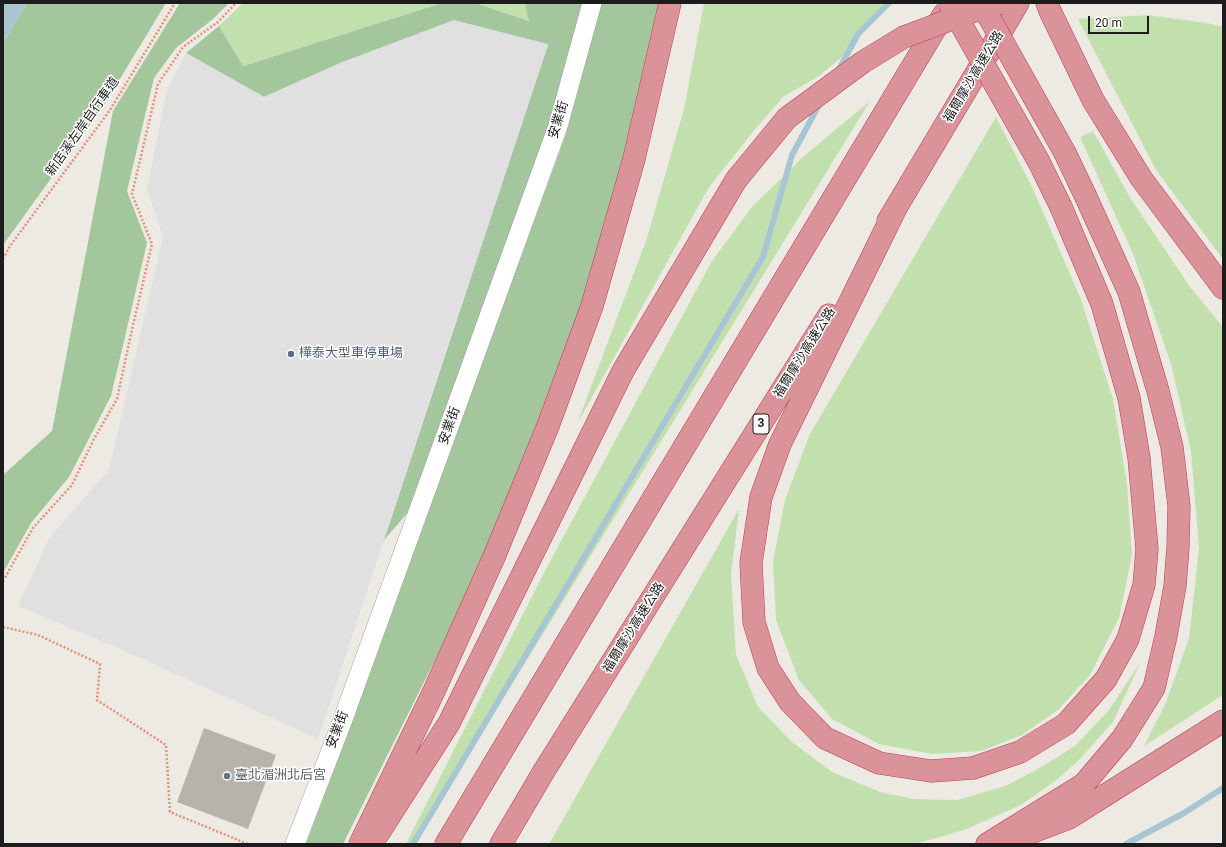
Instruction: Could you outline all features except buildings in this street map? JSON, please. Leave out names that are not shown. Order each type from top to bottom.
[{"type":"highway","points":[[360,844],[434,691],[478,592],[548,426],[592,306],[634,159],[670,3]]},
{"type":"highway","points":[[446,844],[950,3],[1039,162],[1060,207],[1102,304],[1129,398],[1139,458],[1147,549],[1144,585],[1128,639],[1106,679],[1066,724],[1020,752],[973,768],[931,771],[879,763],[826,738],[790,702],[768,668],[754,622],[751,563],[761,497],[780,444],[896,208]]},
{"type":"highway","points":[[981,3],[1061,147],[1086,197],[1129,292],[1158,391],[1172,447],[1179,506],[1175,586],[1166,636],[1154,688],[1122,739],[1084,784],[988,844]]},
{"type":"highway","points":[[372,844],[449,723],[518,580],[623,371],[736,180],[787,118],[863,62],[904,37],[990,5],[1000,3]]},
{"type":"highway","name":"福爾摩沙高速公路","points":[[501,844],[552,758],[896,208],[1018,3]]},
{"type":"highway","points":[[1047,3],[1093,100],[1141,178],[1223,288]]},
{"type":"highway","points":[[1000,844],[1069,818],[1223,721]]},
{"type":"street","name":"安業街","points":[[295,844],[342,722],[558,126],[592,3]]},
{"type":"path","name":"新店溪左岸自行車道","points":[[3,259],[10,246],[110,110],[175,3]]},
{"type":"path","points":[[3,581],[32,528],[72,485],[94,439],[117,399],[152,244],[132,194],[158,84],[183,47],[218,22],[236,3]]},
{"type":"path","points":[[3,627],[38,635],[100,664],[97,700],[166,745],[170,812],[248,844]]},
{"type":"green space","points":[[27,3],[166,3],[104,105],[3,245],[3,43]]},
{"type":"green space","points":[[180,3],[229,3],[213,19],[176,48],[154,78],[127,191],[147,243],[111,396],[69,477],[31,523],[3,573],[3,475],[52,431],[113,111]]},
{"type":"green space","points":[[243,3],[442,3],[242,66],[219,26]]},
{"type":"green space","points":[[442,3],[475,3],[529,21],[525,3],[582,3],[546,138],[410,510],[384,540],[548,45],[345,61],[264,97],[186,53],[219,26],[243,66]]},
{"type":"green space","points":[[475,3],[525,3],[530,21]]},
{"type":"green space","points":[[602,3],[663,3],[588,298],[488,554],[343,844],[306,844],[565,137]]},
{"type":"green space","points":[[704,3],[888,3],[858,31],[843,56],[819,76],[784,96],[756,128],[709,187],[577,424],[647,238],[684,109]]},
{"type":"green space","points":[[1147,15],[1207,23],[1223,27],[1223,259],[1156,170],[1078,19]]},
{"type":"green space","points":[[870,101],[414,844],[406,844],[545,571],[712,261],[752,207],[804,156]]},
{"type":"green space","points":[[996,117],[1032,187],[1080,297],[1113,399],[1127,484],[1132,555],[1119,618],[1090,675],[1059,709],[1022,735],[981,751],[932,754],[879,744],[832,719],[799,680],[776,620],[773,561],[785,500],[810,434]]},
{"type":"green space","points":[[1093,131],[1129,196],[1190,287],[1223,327],[1223,695],[1144,746],[1165,705],[1189,639],[1199,548],[1191,451],[1171,364],[1133,254],[1080,137]]},
{"type":"green space","points":[[739,509],[731,575],[736,655],[758,707],[792,742],[832,772],[880,792],[913,799],[958,800],[1005,786],[1038,769],[1075,746],[1109,710],[1140,663],[1113,722],[1078,761],[1055,781],[1021,805],[964,830],[915,844],[549,844]]},
{"type":"shaded area","name":"樺泰大型車停車場","points":[[454,20],[548,44],[318,739],[116,647],[18,606],[49,538],[109,470],[163,237],[147,189],[167,90],[186,53],[264,97],[345,61]]},
{"type":"water","points":[[3,3],[27,3],[3,43]]},
{"type":"waterway","points":[[838,71],[858,34],[889,3]]},
{"type":"waterway","points":[[413,844],[763,257],[792,155],[820,103]]},
{"type":"waterway","points":[[1126,844],[1184,813],[1223,788]]},
{"type":"place","name":"樺泰大型車停車場","points":[[291,354]]},
{"type":"place","name":"臺北湄洲北后宮","points":[[227,776]]}]
